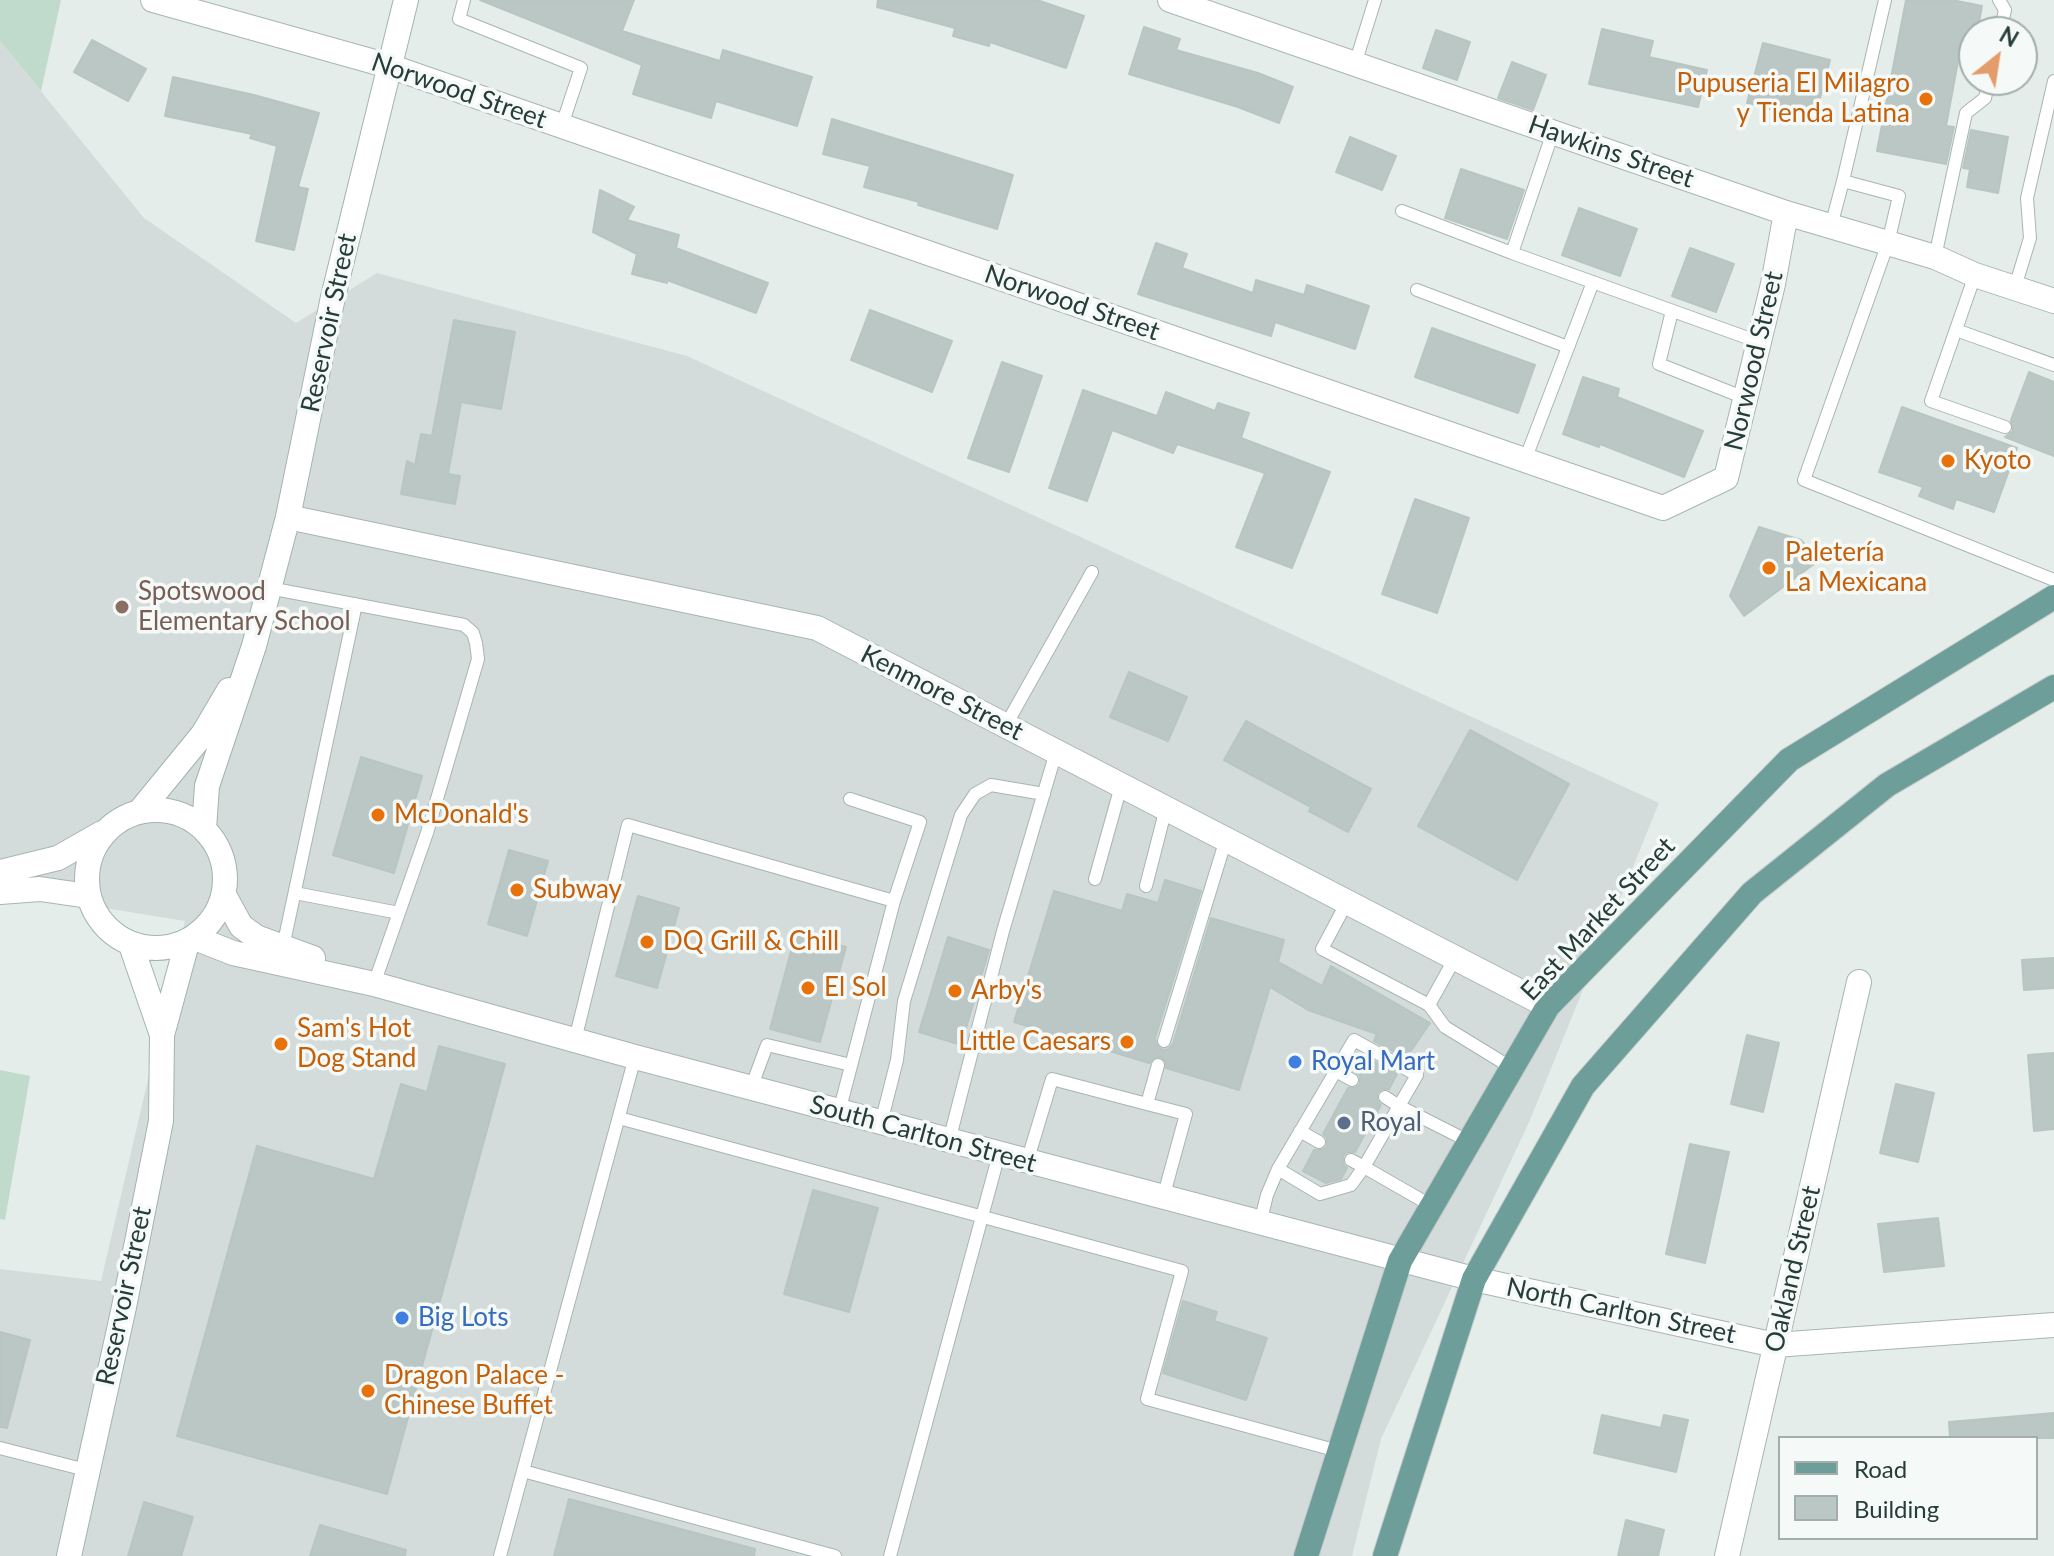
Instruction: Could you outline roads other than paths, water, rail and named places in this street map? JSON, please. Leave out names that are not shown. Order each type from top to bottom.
[{"type":"main road","name":"East Market Street","points":[[1306,1556],[1400,1261],[1548,1006],[1789,760],[2054,597]]},
{"type":"main road","points":[[1385,1556],[1474,1279],[1583,1086],[1752,893],[1887,785],[2054,687]]},
{"type":"street","name":"Norwood Street","points":[[153,0],[389,66],[1663,508],[1726,478],[1786,213]]},
{"type":"street","name":"Reservoir Street","points":[[204,829],[207,786],[254,646],[288,517],[333,297],[406,0]]},
{"type":"street","name":"Hawkins Street","points":[[1170,0],[1786,213],[1935,257],[1975,275],[2054,301]]},
{"type":"street","name":"Kenmore Street","points":[[288,517],[817,628],[1548,1006]]},
{"type":"street","name":"Reservoir Street","points":[[140,811],[203,734],[254,646]]},
{"type":"street","points":[[0,872],[58,858],[120,819],[140,811],[163,810],[185,816],[204,829],[218,848],[225,871],[224,895],[218,912],[207,927],[191,940],[163,949],[131,945],[112,934],[97,917],[88,896],[86,874],[91,853],[102,833]]},
{"type":"street","points":[[0,892],[40,889],[88,896]]},
{"type":"street","name":"South Carlton Street","points":[[224,895],[241,926],[256,937],[374,984]]},
{"type":"street","name":"Reservoir Street","points":[[69,1556],[161,1121],[162,1035],[191,940]]},
{"type":"street","name":"South Carlton Street","points":[[191,940],[233,953],[374,984],[839,1112],[1474,1279]]},
{"type":"street","name":"Reservoir Street","points":[[131,945],[162,1035]]},
{"type":"street","name":"Oakland Street","points":[[1727,1556],[1859,982]]},
{"type":"street","name":"North Carlton Street","points":[[1474,1279],[1775,1345],[2054,1325]]},
{"type":"lane","points":[[464,0],[459,19],[581,68],[562,125]]},
{"type":"lane","points":[[1355,64],[1375,0]]},
{"type":"lane","points":[[1831,226],[1885,0]]},
{"type":"lane","points":[[2015,287],[2030,238],[2027,198],[2054,81]]},
{"type":"lane","points":[[1935,257],[1966,113],[1985,96]]},
{"type":"lane","points":[[1512,253],[1553,132]]},
{"type":"lane","points":[[1843,181],[1899,196],[1888,243],[1804,480],[2054,580]]},
{"type":"lane","points":[[1402,211],[1759,342]]},
{"type":"lane","points":[[1975,275],[1931,401],[2005,427]]},
{"type":"lane","points":[[1525,460],[1593,282]]},
{"type":"lane","points":[[1417,290],[1568,347]]},
{"type":"lane","points":[[1672,311],[1659,364],[1745,398]]},
{"type":"lane","points":[[1956,330],[2054,365]]},
{"type":"lane","points":[[1006,725],[1092,572]]},
{"type":"lane","points":[[269,588],[464,625],[473,633],[476,643],[478,659],[427,833],[374,984]]},
{"type":"lane","points":[[283,947],[356,604]]},
{"type":"lane","points":[[949,1141],[1003,931],[1056,752]]},
{"type":"lane","points":[[881,1123],[897,1060],[904,1001],[961,815],[975,794],[991,785],[1044,794]]},
{"type":"lane","points":[[1095,879],[1121,786]]},
{"type":"lane","points":[[839,1112],[894,901],[920,822],[850,799]]},
{"type":"lane","points":[[1146,886],[1166,808]]},
{"type":"lane","points":[[575,1040],[628,825],[894,901]]},
{"type":"lane","points":[[1164,1041],[1226,839]]},
{"type":"lane","points":[[295,893],[399,913]]},
{"type":"lane","points":[[1347,902],[1322,949],[1429,1005],[1445,1027],[1512,1068]]},
{"type":"lane","points":[[1429,1005],[1455,958]]},
{"type":"lane","points":[[1260,1223],[1278,1169],[1354,1040],[1417,1075],[1351,1185],[1320,1194],[1278,1169]]},
{"type":"lane","points":[[751,1088],[767,1045],[851,1065]]},
{"type":"lane","points":[[500,1556],[635,1057]]},
{"type":"lane","points":[[1147,1104],[1158,1065]]},
{"type":"lane","points":[[1336,1071],[1352,1080]]},
{"type":"lane","points":[[1027,1162],[1052,1079],[1186,1114],[1163,1198]]},
{"type":"lane","points":[[1385,1097],[1470,1142]]},
{"type":"lane","points":[[619,1118],[1182,1271],[1147,1399],[1338,1451]]},
{"type":"lane","points":[[1300,1131],[1319,1142]]},
{"type":"lane","points":[[890,1556],[999,1154]]},
{"type":"lane","points":[[1351,1160],[1432,1206]]},
{"type":"lane","points":[[0,1448],[86,1470]]},
{"type":"lane","points":[[523,1471],[835,1556]]},
{"type":"place","name":"Pupuseria El Milagro y Tienda Latina","points":[[1926,99]]},
{"type":"place","name":"Kyoto","points":[[1948,461]]},
{"type":"place","name":"Paletería La Mexicana","points":[[1769,568]]},
{"type":"place","name":"Spotswood Elementary School","points":[[122,607]]},
{"type":"place","name":"McDonald's","points":[[378,815]]},
{"type":"place","name":"Subway","points":[[517,890]]},
{"type":"place","name":"DQ Grill & Chill","points":[[647,942]]},
{"type":"place","name":"El Sol","points":[[808,988]]},
{"type":"place","name":"Arby's","points":[[955,991]]},
{"type":"place","name":"Little Caesars","points":[[1127,1042]]},
{"type":"place","name":"Sam's Hot Dog Stand","points":[[281,1044]]},
{"type":"place","name":"Royal Mart","points":[[1295,1062]]},
{"type":"place","name":"Royal","points":[[1344,1123]]},
{"type":"place","name":"Big Lots","points":[[402,1318]]},
{"type":"place","name":"Dragon Palace - Chinese Buffet","points":[[368,1391]]}]
